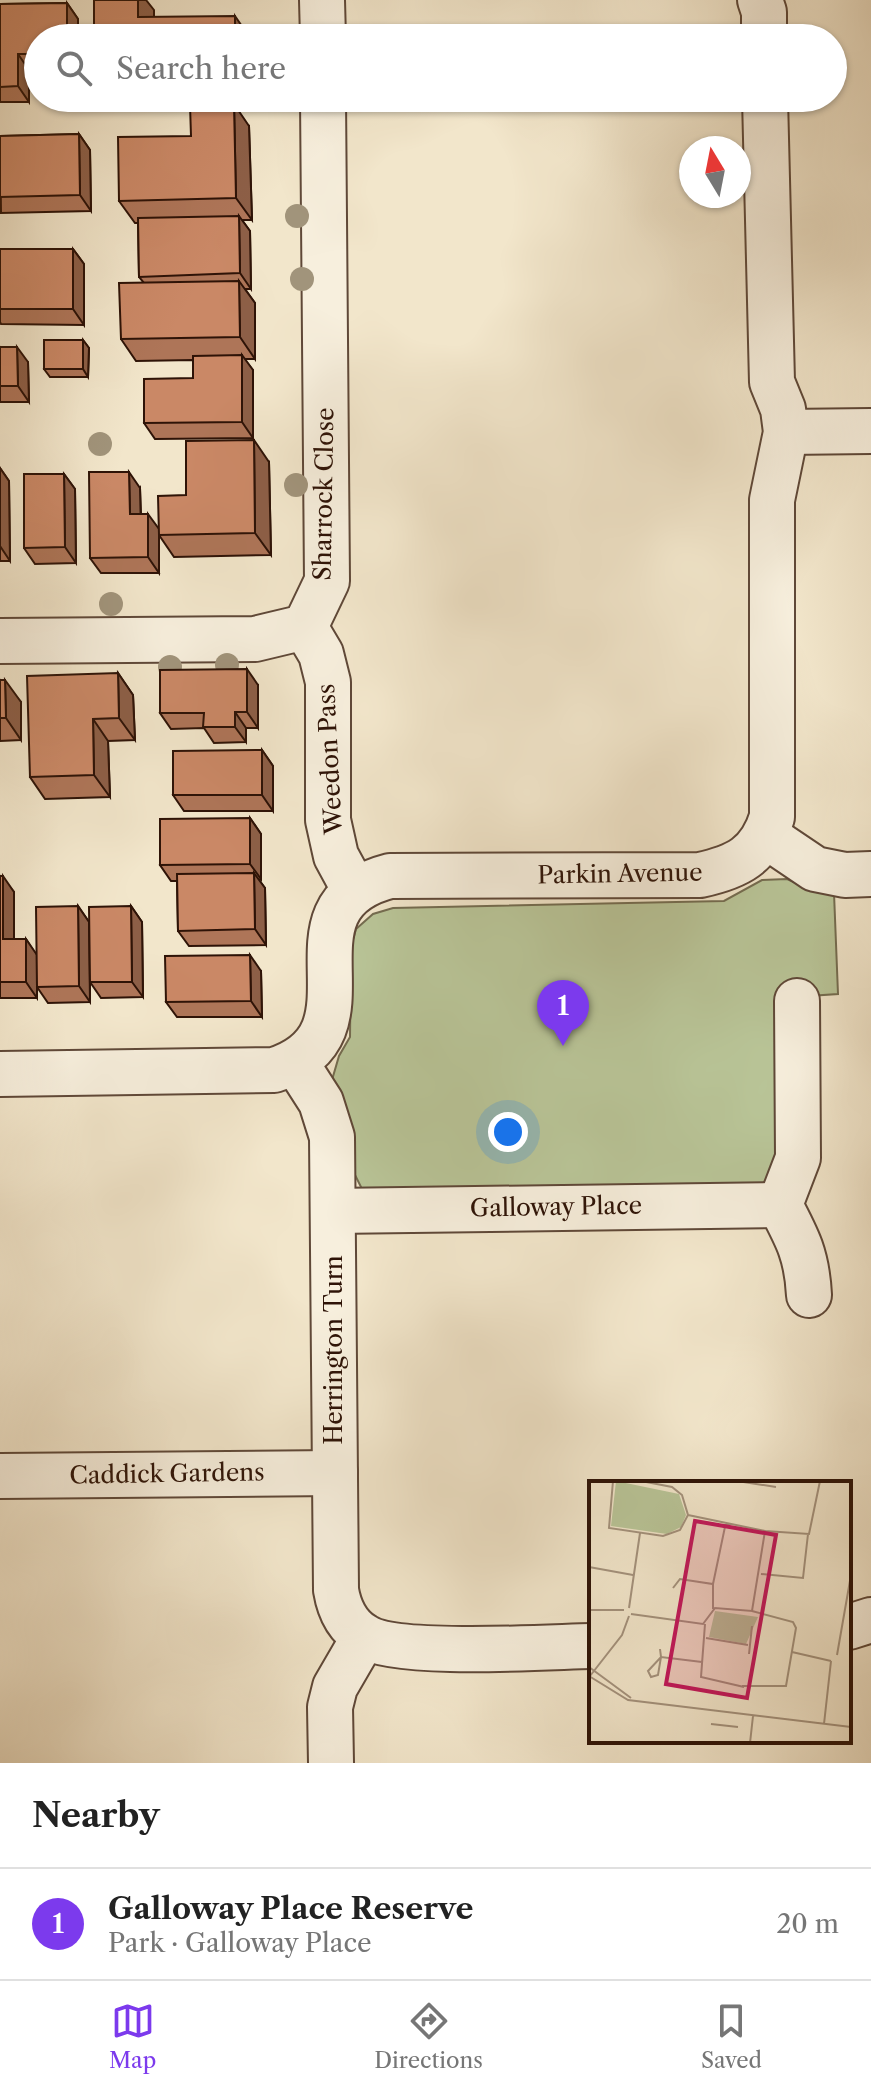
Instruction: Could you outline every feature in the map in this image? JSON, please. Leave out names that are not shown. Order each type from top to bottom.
[{"type":"street","points":[[322,0],[323,24]]},
{"type":"street","points":[[760,0],[764,24]]},
{"type":"street","name":"Sharrock Close","points":[[305,627],[327,581],[323,112]]},
{"type":"street","points":[[765,112],[772,382],[783,409],[786,432],[772,500],[772,817],[766,836],[815,869],[845,875],[871,874]]},
{"type":"street","points":[[786,432],[871,431]]},
{"type":"street","points":[[0,641],[255,639],[305,627]]},
{"type":"street","name":"Weedon Pass","points":[[305,627],[321,654],[328,682],[328,820],[336,856],[355,891]]},
{"type":"street","name":"Parkin Avenue","points":[[355,891],[373,880],[390,876],[700,875],[725,869],[746,859],[766,836]]},
{"type":"street","points":[[0,1074],[239,1072],[274,1070],[296,1063],[314,1049],[324,1032],[330,1007],[329,941],[343,902],[355,891]]},
{"type":"street","points":[[797,1001],[798,1158],[780,1205],[807,1265],[809,1295]]},
{"type":"street","name":"Herrington Turn","points":[[296,1063],[321,1102],[332,1137],[336,1590],[343,1614],[364,1637]]},
{"type":"street","name":"Galloway Place","points":[[333,1211],[780,1205]]},
{"type":"street","name":"Caddick Gardens","points":[[0,1476],[335,1473]]},
{"type":"street","points":[[851,1626],[871,1620]]},
{"type":"street","points":[[331,1763],[330,1707],[335,1687],[364,1637],[383,1645],[416,1648],[589,1646]]},
{"type":"green space","points":[[787,879],[816,892],[834,893],[838,994],[779,998],[784,1152],[764,1192],[363,1191],[355,1175],[350,1129],[332,1080],[339,1056],[350,1037],[351,947],[356,929],[373,914],[393,908],[724,901],[762,880]]},
{"type":"building","points":[[94,0],[138,0],[138,17],[235,16],[235,24],[94,24]]},
{"type":"building","points":[[67,3],[67,24],[24,24],[24,54],[18,54],[18,86],[0,87],[0,4]]},
{"type":"building","points":[[190,112],[234,112],[236,198],[119,201],[118,137],[191,136]]},
{"type":"building","points":[[79,134],[80,195],[0,197],[0,136]]},
{"type":"building","points":[[239,216],[240,273],[139,277],[138,218]]},
{"type":"building","points":[[0,249],[73,249],[73,309],[0,309]]},
{"type":"building","points":[[239,281],[240,337],[121,339],[119,283]]},
{"type":"building","points":[[44,340],[83,340],[83,369],[44,369]]},
{"type":"building","points":[[0,347],[17,347],[18,386],[0,386]]},
{"type":"building","points":[[242,355],[242,422],[144,423],[144,379],[193,378],[193,356]]},
{"type":"building","points":[[254,440],[255,533],[159,535],[158,496],[186,495],[186,441]]},
{"type":"building","points":[[89,472],[129,472],[130,514],[148,514],[148,557],[90,558]]},
{"type":"building","points":[[24,474],[64,474],[65,547],[24,548]]},
{"type":"building","points":[[247,669],[247,712],[235,712],[235,727],[203,727],[204,713],[160,713],[160,670]]},
{"type":"building","points":[[118,673],[119,718],[93,719],[94,775],[30,777],[27,676]]},
{"type":"building","points":[[0,680],[5,680],[6,718],[0,718]]},
{"type":"building","points":[[262,750],[262,795],[173,795],[173,751]]},
{"type":"building","points":[[250,818],[250,864],[160,865],[160,819]]},
{"type":"building","points":[[254,873],[255,929],[178,931],[177,874]]},
{"type":"building","points":[[0,876],[3,876],[3,939],[26,939],[26,982],[0,982]]},
{"type":"building","points":[[78,906],[79,986],[37,987],[36,907]]},
{"type":"building","points":[[131,906],[132,982],[90,982],[89,907]]},
{"type":"building","points":[[250,955],[251,1001],[166,1002],[165,956]]},
{"type":"place","name":"Galloway Place Reserve","points":[[563,1046]]}]
